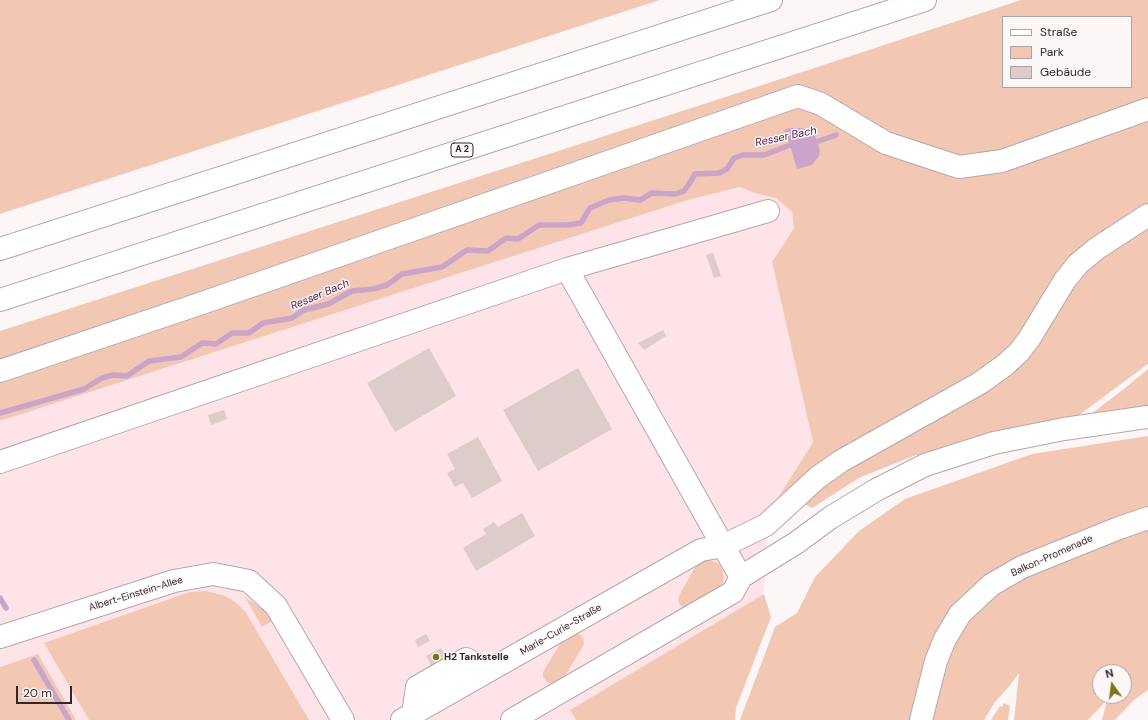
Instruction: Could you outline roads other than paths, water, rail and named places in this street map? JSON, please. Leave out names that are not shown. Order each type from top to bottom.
[{"type":"main road","points":[[0,249],[771,0]]},
{"type":"main road","name":"A 2","points":[[0,300],[925,0]]},
{"type":"main road","points":[[0,371],[205,302],[798,96],[821,104],[886,144],[959,167],[1002,161],[1148,109]]},
{"type":"main road","points":[[0,462],[568,269],[768,211]]},
{"type":"main road","name":"Marie-Curie-Straße","points":[[407,717],[701,550],[723,546],[766,524],[817,478],[841,461],[980,383],[1005,365],[1019,352],[1029,339],[1065,280],[1078,264],[1096,249],[1148,215]]},
{"type":"main road","points":[[568,269],[741,578]]},
{"type":"main road","points":[[526,717],[733,592],[741,578],[876,490],[925,465],[994,443],[1064,429],[1148,417]]},
{"type":"main road","name":"Balkon-Promenade","points":[[921,720],[936,661],[945,639],[960,614],[991,585],[1022,567],[1148,518]]},
{"type":"main road","name":"Albert-Einstein-Allee","points":[[0,637],[174,581],[213,574],[249,581],[276,606],[343,720]]},
{"type":"waterway","name":"Resser Bach","points":[[810,143],[836,135]]},
{"type":"waterway","name":"Resser Bach","points":[[0,413],[84,389],[102,378],[113,375],[127,376],[149,361],[181,357],[202,343],[216,344],[232,333],[249,333],[263,323],[292,318],[304,310],[328,304],[352,291],[373,289],[387,285],[402,274],[442,267],[467,250],[488,251],[506,238],[518,239],[539,225],[567,225],[581,223],[590,208],[609,200],[624,198],[640,200],[652,193],[675,194],[684,191],[695,174],[719,173],[727,169],[734,158],[743,155],[764,155],[790,145],[797,144]]},
{"type":"waterway","points":[[0,598],[6,608]]},
{"type":"waterway","points":[[34,660],[69,720]]},
{"type":"place","name":"H2 Tankstelle","points":[[436,657]]}]
